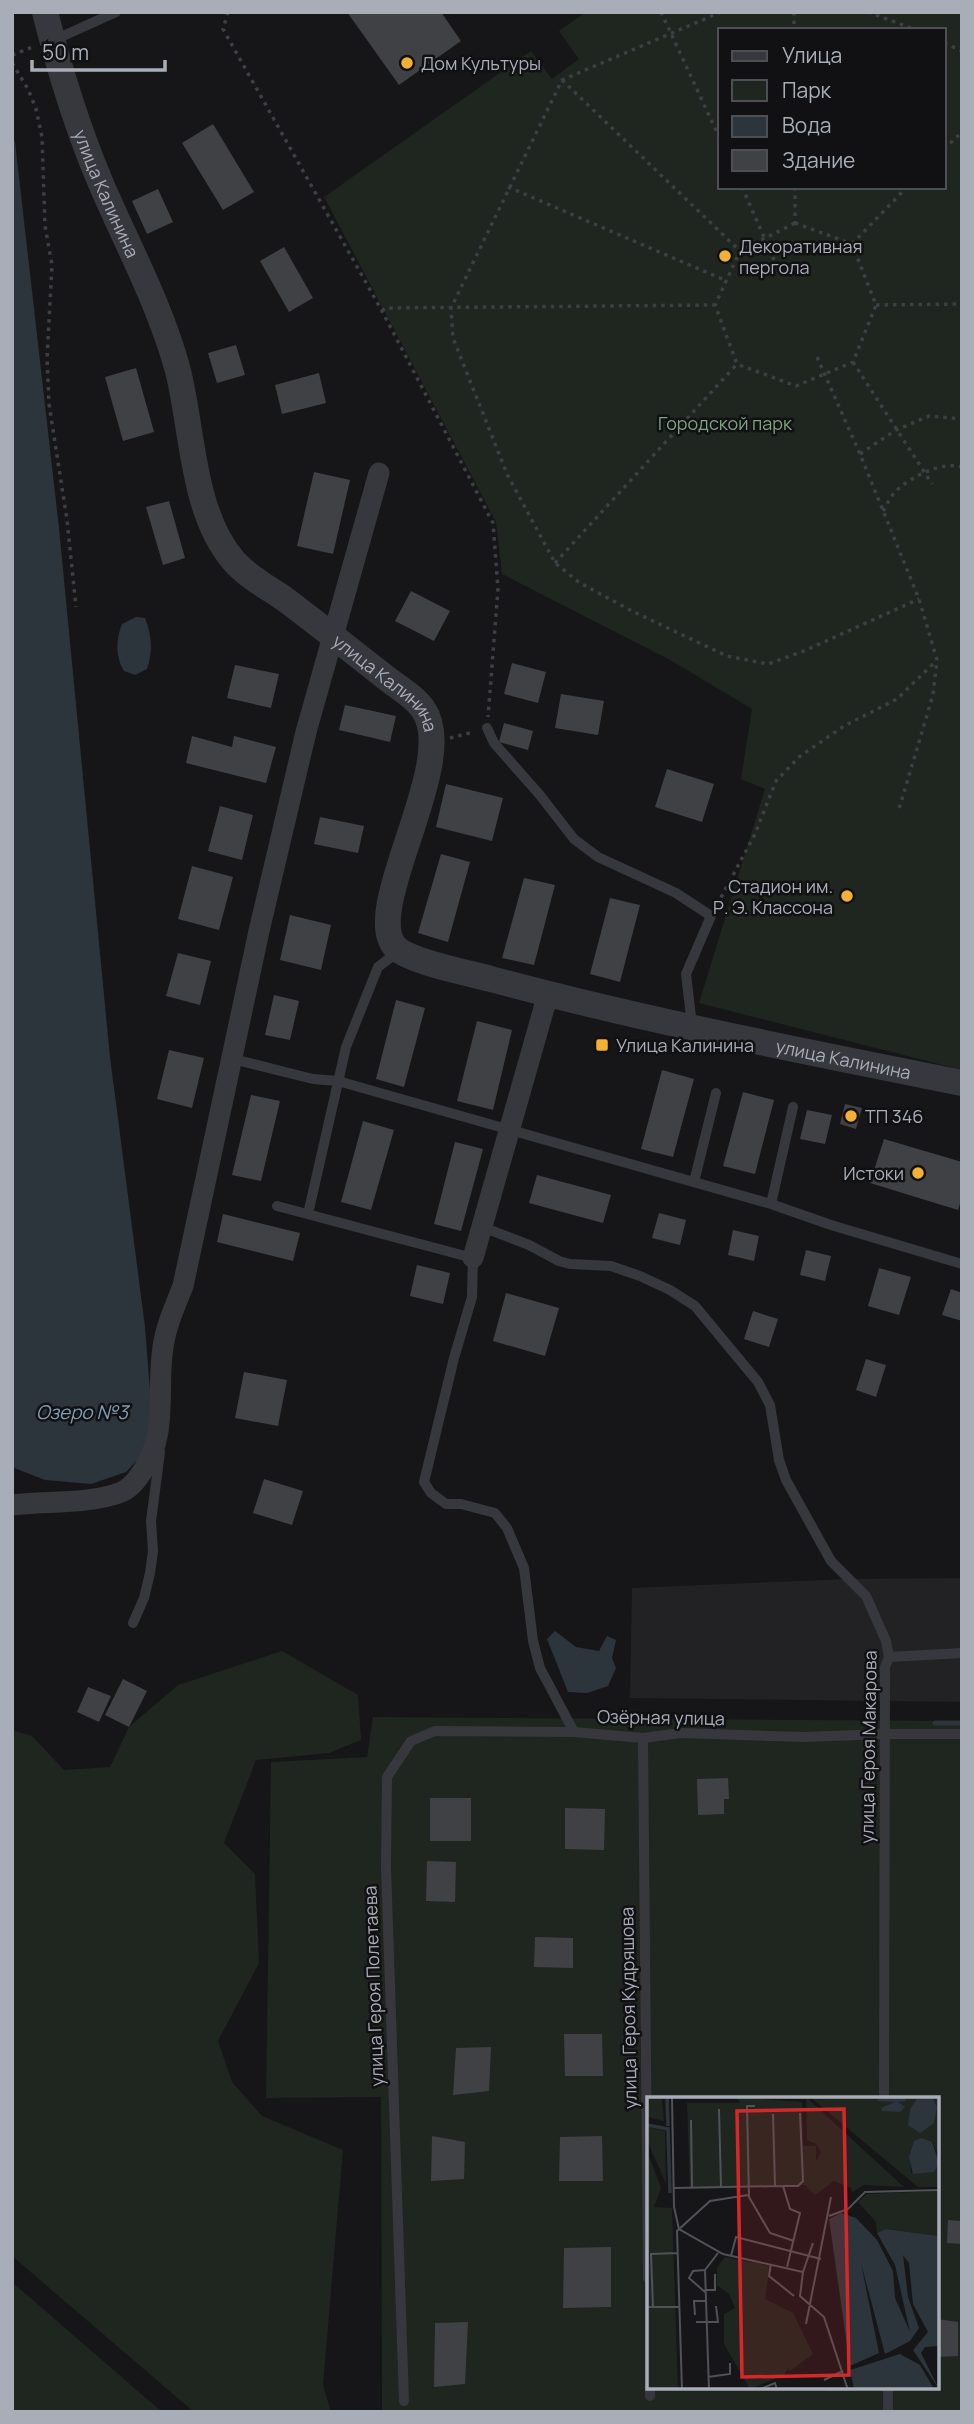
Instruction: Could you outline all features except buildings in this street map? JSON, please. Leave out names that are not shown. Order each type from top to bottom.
[{"type":"street","name":"улица Калинина","points":[[46,12],[61,76],[85,143],[158,313],[177,370],[213,532],[235,563],[333,635],[422,707],[431,726],[433,742],[422,794],[388,904],[387,926],[399,951],[429,963],[692,1028],[962,1083]]},
{"type":"street","points":[[12,1505],[119,1494],[132,1487],[154,1452],[160,1431],[163,1347],[170,1318],[183,1286],[259,931],[303,746],[379,473]]},
{"type":"street","points":[[473,1258],[548,994]]},
{"type":"lane","points":[[52,41],[116,12]]},
{"type":"lane","points":[[487,728],[494,743],[574,839],[598,857],[676,893],[711,916],[687,974],[692,1028]]},
{"type":"lane","points":[[308,1214],[346,1047],[378,967],[399,951]]},
{"type":"lane","points":[[233,1059],[313,1079],[338,1081],[511,1129],[771,1204],[831,1226],[962,1264]]},
{"type":"lane","points":[[694,1182],[716,1093]]},
{"type":"lane","points":[[771,1204],[793,1107]]},
{"type":"lane","points":[[277,1206],[473,1258]]},
{"type":"lane","name":"улица Героя Макарова","points":[[482,1227],[529,1245],[559,1261],[611,1266],[640,1276],[695,1306],[758,1381],[770,1405],[779,1460],[786,1480],[831,1561],[866,1596],[886,1641],[889,1657],[885,1667],[884,1734],[884,2097]]},
{"type":"lane","name":"Озёрная улица","points":[[473,1258],[472,1297],[454,1358],[424,1482],[431,1493],[446,1504],[461,1504],[495,1513],[507,1528],[524,1568],[533,1641],[540,1668],[574,1732],[643,1738],[681,1733],[804,1737],[962,1734]]},
{"type":"lane","points":[[133,1623],[144,1598],[150,1573],[151,1521],[162,1444],[160,1431]]},
{"type":"lane","points":[[889,1657],[962,1653]]},
{"type":"lane","name":"улица Героя Полетаева","points":[[404,2401],[387,1881],[387,1777],[411,1741],[435,1731],[574,1732]]},
{"type":"lane","name":"улица Героя Кудряшова","points":[[643,1738],[647,2098]]},
{"type":"lane","points":[[888,2389],[888,2412]]},
{"type":"path","points":[[228,12],[223,29],[382,311],[493,523],[498,589],[487,728],[433,742]]},
{"type":"path","points":[[662,12],[718,134]]},
{"type":"path","points":[[721,12],[562,80],[451,308],[453,338],[507,474],[555,563],[580,583],[727,656],[768,664],[804,651],[919,599]]},
{"type":"path","points":[[868,12],[911,28]]},
{"type":"path","points":[[946,44],[962,51]]},
{"type":"path","points":[[12,63],[28,89],[42,137],[45,226],[52,265],[47,358],[49,404],[67,520],[76,607]]},
{"type":"path","points":[[562,80],[740,251]]},
{"type":"path","points":[[946,147],[962,132]]},
{"type":"path","points":[[508,187],[727,281]]},
{"type":"path","points":[[743,189],[774,260]]},
{"type":"path","points":[[795,189],[795,223]]},
{"type":"path","points":[[852,244],[905,189]]},
{"type":"path","points":[[795,223],[852,244],[876,304],[853,362],[796,386],[737,364],[715,305],[740,251],[765,238],[795,223]]},
{"type":"path","points":[[876,304],[962,304]]},
{"type":"path","points":[[382,311],[715,305]]},
{"type":"path","points":[[817,357],[919,599],[937,660],[933,695],[899,809]]},
{"type":"path","points":[[853,362],[932,484]]},
{"type":"path","points":[[555,563],[737,364]]},
{"type":"path","points":[[860,454],[896,430],[929,416],[962,419]]},
{"type":"path","points":[[883,511],[895,492],[925,473],[944,466],[962,467]]},
{"type":"path","points":[[711,916],[755,834],[776,781],[799,757],[844,726],[897,699],[937,660]]},
{"type":"shaded area","points":[[962,1578],[962,1702],[630,1698],[632,1588],[848,1579]]},
{"type":"green space","name":"Городской парк","points":[[586,12],[962,12],[962,1070],[699,1003],[765,789],[741,779],[752,709],[672,661],[502,574],[496,522],[324,197],[531,51],[552,79],[579,59],[559,31]]},
{"type":"green space","points":[[282,1651],[358,1695],[361,1740],[329,1753],[256,1760],[224,1843],[255,1874],[259,1963],[218,2041],[232,2082],[262,2116],[343,2150],[323,2385],[331,2412],[194,2412],[12,2256],[12,1730],[32,1736],[64,1770],[110,1767],[129,1727],[178,1685]]},
{"type":"green space","points":[[373,1717],[962,1721],[962,2412],[382,2412],[381,2097],[266,2098],[271,1762],[367,1757]]},
{"type":"green space","points":[[12,2282],[162,2412],[12,2412]]},
{"type":"water","name":"Озеро №3","points":[[12,136],[15,142],[59,528],[110,1057],[145,1327],[153,1429],[142,1455],[126,1472],[91,1484],[45,1480],[12,1467]]},
{"type":"water","points":[[136,617],[145,618],[151,650],[147,669],[135,675],[124,671],[117,648],[122,624]]},
{"type":"water","points":[[555,1631],[576,1647],[599,1651],[607,1636],[616,1640],[612,1658],[616,1668],[608,1686],[587,1693],[568,1692],[547,1639]]},
{"type":"waterway","points":[[935,1723],[962,1723]]},
{"type":"place","name":"Дом Культуры","points":[[407,63]]},
{"type":"place","name":"Декоративная пергола","points":[[725,256]]},
{"type":"place","name":"Стадион им. Р. Э. Классона","points":[[847,896]]},
{"type":"place","name":"Улица Калинина","points":[[602,1045]]},
{"type":"place","name":"ТП 346","points":[[851,1116]]},
{"type":"place","name":"Истоки","points":[[918,1173]]}]
